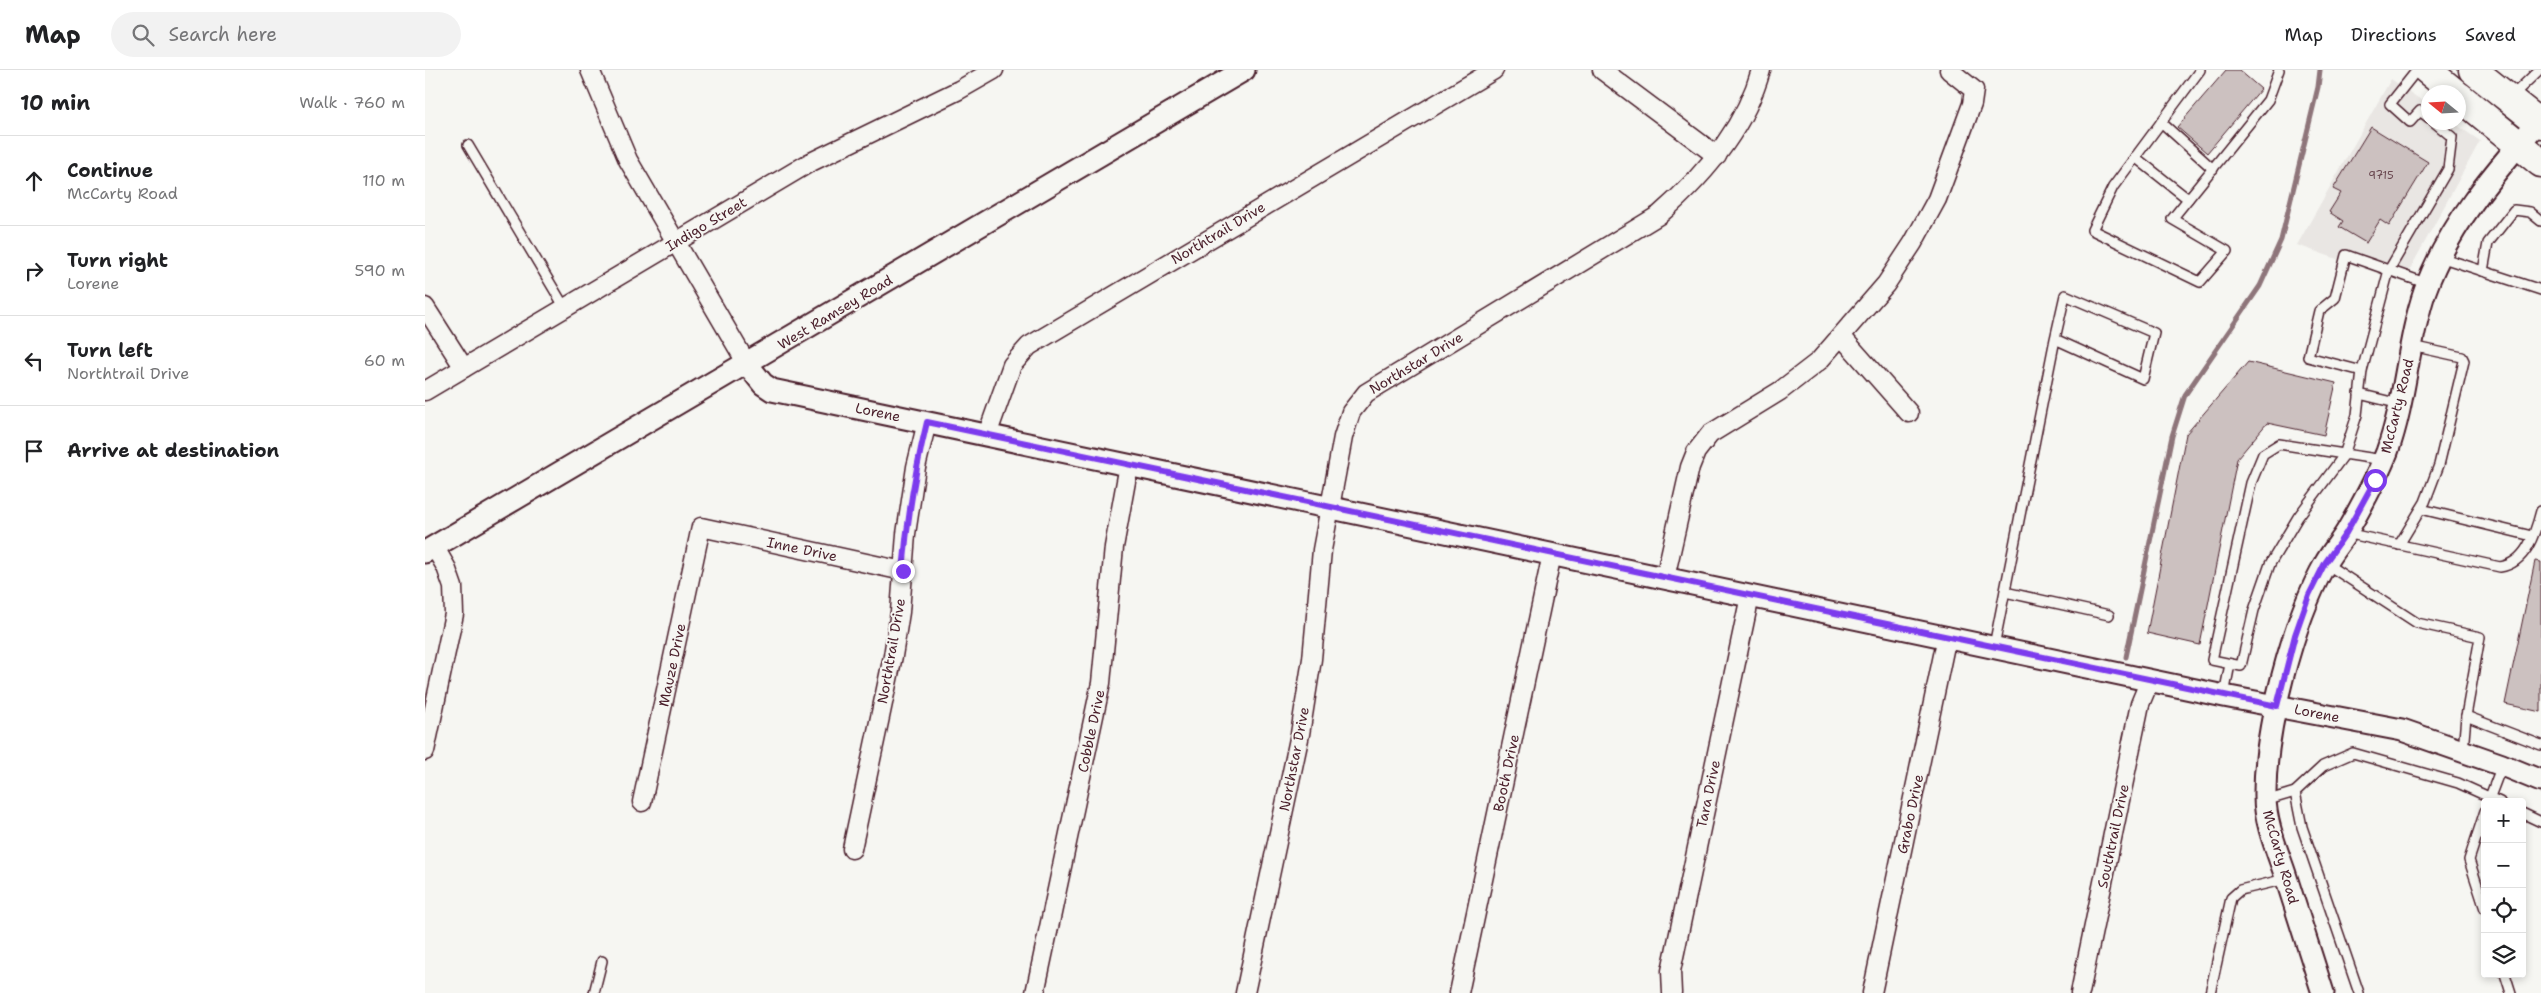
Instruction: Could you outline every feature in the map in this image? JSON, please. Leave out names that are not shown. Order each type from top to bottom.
[{"type":"main road","points":[[2427,70],[2445,85]]},
{"type":"main road","points":[[2473,70],[2540,121]]},
{"type":"main road","points":[[2466,102],[2541,163]]},
{"type":"street","points":[[589,70],[628,160],[747,364]]},
{"type":"street","name":"Indigo Street","points":[[425,391],[809,162],[959,90],[994,70]]},
{"type":"street","name":"Northtrail Drive","points":[[987,435],[1012,366],[1029,346],[1493,70]]},
{"type":"street","points":[[1602,70],[1717,156]]},
{"type":"street","name":"Northstar Drive","points":[[1245,993],[1300,734],[1311,659],[1322,550],[1343,437],[1351,412],[1366,393],[1659,215],[1679,198],[1717,156],[1737,128],[1761,70]]},
{"type":"street","points":[[1665,578],[1690,467],[1696,452],[1711,434],[1780,391],[1819,361],[1842,337],[1886,284],[1923,226],[1937,200],[1966,125],[1974,90],[1949,70]]},
{"type":"street","name":"West Ramsey Road","points":[[430,549],[747,364],[1238,72]]},
{"type":"street","name":"McCarty Road","points":[[2323,993],[2286,878],[2265,801],[2268,749],[2277,706],[2295,635],[2309,595],[2325,563],[2346,533],[2375,480],[2383,460],[2400,404],[2428,284],[2439,256],[2465,212],[2518,144],[2540,121]]},
{"type":"street","points":[[425,307],[464,368]]},
{"type":"street","points":[[1842,337],[1909,413]]},
{"type":"street","name":"Lorene","points":[[747,364],[763,384],[772,390],[1129,466],[1331,506],[2224,696],[2402,730],[2502,765],[2541,781]]},
{"type":"street","name":"Northtrail Drive","points":[[852,849],[893,656],[906,534],[916,467],[927,422]]},
{"type":"street","name":"Cobble Drive","points":[[1035,993],[1101,683],[1114,547],[1129,466]]},
{"type":"street","name":"Inne Drive","points":[[701,527],[903,571]]},
{"type":"street","name":"Mauze Drive","points":[[642,802],[701,527]]},
{"type":"street","points":[[425,747],[454,614],[453,587],[446,567],[430,549]]},
{"type":"street","name":"Booth Drive","points":[[1459,993],[1552,554]]},
{"type":"street","name":"Tara Drive","points":[[1672,993],[1671,971],[1750,596]]},
{"type":"street","name":"Grabo Drive","points":[[1872,993],[1947,636]]},
{"type":"street","name":"Southtrail Drive","points":[[2080,993],[2140,704],[2149,680]]},
{"type":"lane","points":[[2200,70],[2113,187],[2092,230],[2200,282],[2227,251],[2172,219],[2268,100],[2279,70]]},
{"type":"lane","points":[[2417,70],[2390,104],[2410,122],[2421,113]]},
{"type":"lane","points":[[2509,98],[2537,70]]},
{"type":"lane","points":[[2161,122],[2213,169]]},
{"type":"lane","points":[[2383,460],[2344,455],[2279,444],[2263,454],[2251,483],[2212,660],[2241,666],[2254,610],[2270,564],[2298,516],[2344,455],[2357,415],[2361,371],[2389,270],[2449,169],[2452,137],[2444,130]]},
{"type":"lane","points":[[468,145],[565,308]]},
{"type":"lane","points":[[2135,157],[2188,200]]},
{"type":"lane","points":[[2483,271],[2488,243],[2514,210],[2530,212],[2541,221]]},
{"type":"lane","points":[[2361,371],[2308,357],[2319,311],[2335,298],[2346,255],[2428,284]]},
{"type":"lane","points":[[2439,256],[2541,290]]},
{"type":"lane","points":[[1994,646],[2055,339],[2065,296],[2154,333],[2143,379],[2055,339]]},
{"type":"lane","points":[[2399,545],[2421,509],[2439,465],[2465,361],[2462,357],[2412,346]]},
{"type":"lane","points":[[2359,394],[2400,404]]},
{"type":"lane","points":[[2421,509],[2532,536]]},
{"type":"lane","points":[[2346,533],[2500,567],[2511,566],[2523,556],[2541,511]]},
{"type":"lane","points":[[2325,563],[2417,623],[2480,637],[2466,716],[2463,751]]},
{"type":"lane","points":[[2005,592],[2109,615]]},
{"type":"lane","points":[[2224,696],[2230,664]]},
{"type":"lane","points":[[2466,716],[2541,745]]},
{"type":"lane","points":[[2265,801],[2295,792],[2323,766],[2353,753],[2458,783],[2487,798]]},
{"type":"lane","points":[[2489,798],[2502,765]]},
{"type":"lane","points":[[2295,792],[2302,828],[2359,993]]},
{"type":"lane","points":[[2526,815],[2541,822]]},
{"type":"lane","points":[[2481,823],[2469,860],[2481,897]]},
{"type":"lane","points":[[2210,993],[2231,898],[2240,890],[2286,878]]},
{"type":"lane","points":[[595,993],[602,961]]},
{"type":"lane","points":[[2506,978],[2511,993]]},
{"type":"shaded area","points":[[2391,79],[2421,100],[2421,130],[2464,130],[2480,141],[2403,282],[2297,245]]},
{"type":"building","points":[[2226,70],[2239,70],[2261,89],[2207,153],[2177,127]]},
{"type":"building","points":[[2371,127],[2428,162],[2389,226],[2380,220],[2366,243],[2339,227],[2343,221],[2329,212],[2341,193],[2333,189]]},
{"type":"building","points":[[2248,362],[2336,383],[2324,435],[2267,423],[2237,459],[2200,645],[2147,633],[2186,434]]},
{"type":"building","points":[[2535,561],[2541,562],[2541,712],[2505,704]]},
{"type":"waterway","points":[[2126,657],[2172,436],[2185,395],[2260,286],[2281,240],[2318,87],[2320,70]]},
{"type":"route","points":[[903,571],[906,534],[916,467],[927,422],[2277,706],[2295,635],[2309,595],[2325,563],[2346,533],[2375,480]]}]
